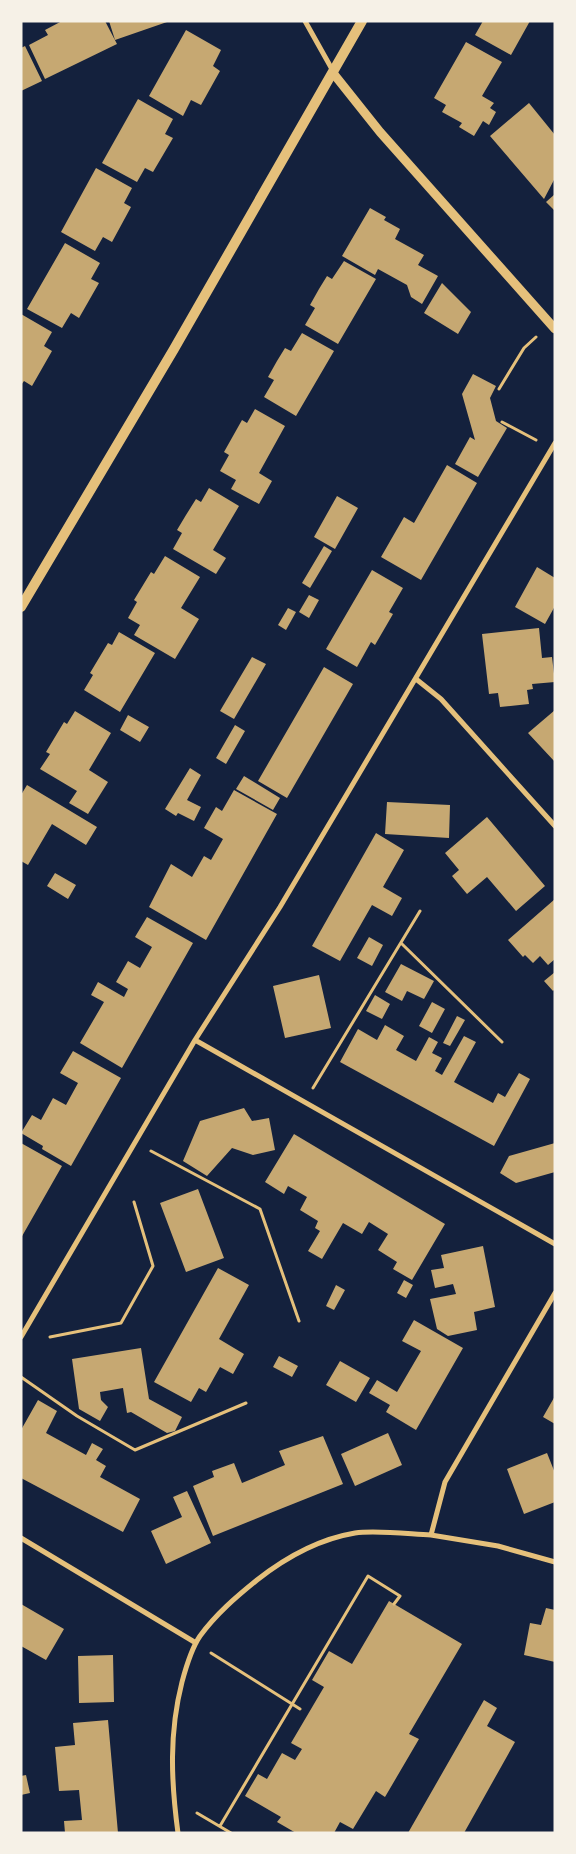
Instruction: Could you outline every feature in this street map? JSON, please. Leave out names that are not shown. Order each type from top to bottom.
[{"type":"main road","points":[[21,607],[169,358],[362,21]]},
{"type":"street","points":[[305,21],[333,72],[380,132],[552,327]]},
{"type":"street","points":[[21,1337],[195,1040],[280,907],[553,446]]},
{"type":"street","points":[[416,679],[442,699],[555,826]]},
{"type":"street","points":[[195,1040],[555,1244]]},
{"type":"street","points":[[431,1535],[445,1482],[555,1293]]},
{"type":"street","points":[[178,1833],[171,1761],[174,1718],[185,1668],[196,1643],[228,1603],[274,1567],[309,1547],[356,1533],[431,1535],[498,1546],[555,1562]]},
{"type":"street","points":[[21,1538],[196,1643]]},
{"type":"path","points":[[499,389],[524,348],[552,327]]},
{"type":"path","points":[[502,422],[553,446]]},
{"type":"path","points":[[305,1102],[420,911]]},
{"type":"path","points":[[401,943],[502,1042]]},
{"type":"path","points":[[135,1143],[260,1209],[299,1321]]},
{"type":"path","points":[[50,1337],[121,1323],[153,1266],[134,1202]]},
{"type":"path","points":[[21,1377],[78,1416],[135,1450],[246,1403]]},
{"type":"path","points":[[220,1826],[368,1576],[400,1596],[394,1604]]},
{"type":"path","points":[[196,1643],[300,1709]]},
{"type":"path","points":[[197,1813],[231,1833]]},
{"type":"building","points":[[62,21],[105,21],[117,44],[45,79],[29,45],[48,35],[45,30]]},
{"type":"building","points":[[109,21],[167,21],[167,22],[115,40]]},
{"type":"building","points":[[483,21],[530,21],[511,55],[475,35]]},
{"type":"building","points":[[186,30],[221,50],[213,66],[220,71],[201,105],[191,100],[183,116],[149,96]]},
{"type":"building","points":[[466,42],[502,62],[482,96],[494,103],[490,108],[496,112],[489,125],[483,121],[474,136],[459,127],[462,123],[442,112],[446,105],[434,98]]},
{"type":"building","points":[[25,46],[42,81],[21,91],[21,48]]},
{"type":"building","points":[[138,99],[173,119],[165,134],[173,138],[153,172],[145,168],[137,182],[102,163]]},
{"type":"building","points":[[529,103],[555,135],[555,178],[544,199],[490,136]]},
{"type":"building","points":[[96,168],[132,188],[124,203],[131,207],[112,242],[103,237],[95,251],[61,232]]},
{"type":"building","points":[[555,194],[555,211],[546,202]]},
{"type":"building","points":[[370,208],[386,217],[384,220],[400,229],[395,239],[424,255],[418,265],[438,276],[422,304],[411,297],[407,285],[378,269],[375,275],[342,256]]},
{"type":"building","points":[[65,243],[100,263],[91,279],[99,283],[79,318],[71,313],[62,328],[27,309]]},
{"type":"building","points":[[344,261],[376,279],[338,344],[305,325],[315,308],[310,305],[319,289],[327,276],[332,279]]},
{"type":"building","points":[[442,283],[471,312],[458,334],[424,313]]},
{"type":"building","points":[[21,314],[52,332],[44,346],[52,351],[32,386],[24,381],[21,385]]},
{"type":"building","points":[[302,333],[334,351],[296,416],[264,397],[274,380],[268,377],[277,361],[285,348],[291,351]]},
{"type":"building","points":[[473,374],[496,386],[490,398],[496,421],[507,428],[478,477],[455,464],[470,437],[475,440],[462,394]]},
{"type":"building","points":[[255,409],[285,426],[259,473],[272,481],[259,504],[231,489],[236,480],[220,471],[229,455],[224,452],[242,420],[247,423]]},
{"type":"building","points":[[447,465],[477,483],[421,580],[381,557],[404,517],[414,523]]},
{"type":"building","points":[[209,488],[239,506],[213,550],[226,558],[216,574],[173,549],[182,533],[177,530],[196,499],[201,502]]},
{"type":"building","points":[[337,496],[358,508],[335,549],[314,537]]},
{"type":"building","points":[[324,546],[332,551],[310,588],[302,583]]},
{"type":"building","points":[[165,556],[200,577],[181,608],[199,619],[175,659],[134,635],[140,625],[128,618],[137,602],[134,600],[151,572],[154,574]]},
{"type":"building","points":[[537,567],[555,578],[555,606],[545,624],[515,607]]},
{"type":"building","points":[[372,570],[403,588],[389,612],[393,614],[375,645],[371,642],[357,667],[326,649]]},
{"type":"building","points":[[309,595],[319,600],[309,618],[299,612]]},
{"type":"building","points":[[288,608],[296,612],[286,630],[278,625]]},
{"type":"building","points":[[539,628],[542,658],[552,657],[555,682],[532,684],[533,689],[527,690],[529,704],[500,707],[498,693],[489,694],[482,634]]},
{"type":"building","points":[[119,632],[155,653],[120,712],[84,690],[93,675],[90,673],[108,643],[112,645]]},
{"type":"building","points":[[252,657],[266,664],[234,719],[220,711]]},
{"type":"building","points":[[324,667],[353,684],[287,798],[258,781]]},
{"type":"building","points":[[555,710],[555,762],[528,733]]},
{"type":"building","points":[[75,711],[111,733],[89,770],[108,782],[88,814],[69,803],[77,791],[40,769],[50,754],[46,752],[64,722],[67,724]]},
{"type":"building","points":[[128,715],[149,727],[140,742],[120,730]]},
{"type":"building","points":[[235,725],[245,731],[226,764],[216,758]]},
{"type":"building","points":[[190,768],[201,775],[187,800],[201,807],[194,821],[178,813],[176,816],[165,809]]},
{"type":"building","points":[[244,776],[280,798],[273,810],[236,789]]},
{"type":"building","points":[[27,785],[97,827],[86,845],[52,824],[28,865],[21,861],[21,795]]},
{"type":"building","points":[[234,790],[277,814],[206,940],[149,907],[171,864],[192,877],[204,856],[211,860],[223,839],[204,828],[216,807],[222,811]]},
{"type":"building","points":[[387,802],[450,805],[449,838],[385,834]]},
{"type":"building","points":[[487,817],[545,886],[516,911],[487,877],[467,894],[452,876],[459,870],[445,853]]},
{"type":"building","points":[[376,833],[404,850],[383,887],[402,898],[392,916],[372,905],[340,961],[312,946]]},
{"type":"building","points":[[55,873],[76,885],[68,899],[47,886]]},
{"type":"building","points":[[555,899],[555,959],[548,965],[540,956],[533,963],[525,955],[523,957],[508,940]]},
{"type":"building","points":[[147,917],[193,943],[122,1068],[80,1043],[104,1002],[91,995],[98,982],[124,997],[128,989],[116,982],[128,961],[140,968],[152,947],[135,937]]},
{"type":"building","points":[[369,937],[383,945],[372,966],[357,958]]},
{"type":"building","points":[[401,964],[434,981],[424,999],[407,991],[402,1001],[385,992]]},
{"type":"building","points":[[555,972],[555,989],[553,991],[544,981]]},
{"type":"building","points":[[319,975],[331,1028],[285,1038],[273,986]]},
{"type":"building","points":[[375,995],[390,1004],[382,1019],[366,1011]]},
{"type":"building","points":[[432,1002],[445,1009],[432,1033],[419,1026]]},
{"type":"building","points":[[457,1016],[465,1020],[450,1046],[443,1043]]},
{"type":"building","points":[[385,1025],[404,1036],[396,1050],[416,1061],[429,1037],[438,1042],[432,1053],[442,1058],[435,1071],[442,1075],[464,1036],[476,1042],[454,1082],[493,1103],[498,1093],[505,1097],[519,1073],[530,1079],[494,1146],[340,1062],[358,1029],[377,1040]]},
{"type":"building","points":[[73,1051],[121,1078],[71,1166],[42,1149],[43,1146],[21,1133],[32,1115],[41,1120],[53,1098],[66,1105],[78,1083],[60,1073]]},
{"type":"building","points":[[244,1108],[252,1121],[269,1118],[275,1150],[253,1155],[232,1148],[207,1176],[183,1161],[200,1121]]},
{"type":"building","points":[[294,1134],[445,1224],[412,1280],[393,1269],[397,1262],[378,1250],[388,1234],[369,1222],[362,1234],[343,1223],[322,1259],[308,1251],[320,1231],[315,1228],[318,1221],[300,1210],[307,1197],[288,1186],[284,1194],[265,1182]]},
{"type":"building","points":[[21,1143],[62,1166],[21,1238]]},
{"type":"building","points":[[555,1143],[555,1172],[516,1183],[500,1173],[509,1156]]},
{"type":"building","points":[[198,1189],[224,1258],[186,1272],[160,1203]]},
{"type":"building","points":[[483,1246],[495,1307],[474,1312],[477,1330],[448,1336],[437,1329],[430,1299],[456,1294],[453,1284],[435,1288],[431,1270],[444,1268],[441,1255]]},
{"type":"building","points":[[218,1268],[249,1285],[219,1339],[244,1354],[233,1374],[220,1367],[206,1392],[199,1388],[191,1402],[154,1382]]},
{"type":"building","points":[[404,1280],[413,1285],[406,1298],[397,1293]]},
{"type":"building","points":[[336,1285],[345,1290],[334,1310],[326,1306]]},
{"type":"building","points":[[414,1320],[463,1348],[416,1430],[386,1412],[390,1405],[369,1393],[377,1380],[397,1392],[421,1351],[402,1341]]},
{"type":"building","points":[[141,1348],[149,1399],[182,1417],[175,1431],[167,1433],[131,1412],[127,1413],[123,1388],[100,1392],[101,1400],[108,1407],[100,1421],[79,1409],[72,1359]]},
{"type":"building","points":[[279,1356],[298,1366],[292,1377],[273,1367]]},
{"type":"building","points":[[340,1361],[370,1378],[356,1402],[326,1385]]},
{"type":"building","points":[[555,1396],[555,1424],[543,1417]]},
{"type":"building","points":[[38,1400],[57,1411],[46,1433],[86,1455],[92,1443],[103,1449],[96,1460],[106,1466],[100,1477],[140,1499],[123,1532],[21,1478],[21,1430]]},
{"type":"building","points":[[388,1433],[402,1465],[355,1486],[341,1454]]},
{"type":"building","points":[[323,1436],[343,1484],[213,1536],[193,1486],[214,1477],[212,1471],[234,1463],[242,1483],[285,1465],[279,1451]]},
{"type":"building","points":[[547,1453],[555,1473],[555,1502],[524,1514],[507,1469]]},
{"type":"building","points":[[187,1491],[211,1543],[166,1564],[151,1531],[182,1517],[173,1497]]},
{"type":"building","points":[[389,1601],[462,1644],[409,1734],[419,1739],[385,1797],[376,1791],[353,1829],[340,1822],[334,1833],[296,1833],[277,1822],[281,1817],[245,1796],[258,1774],[267,1779],[282,1753],[295,1760],[302,1749],[291,1743],[324,1687],[312,1680],[329,1651],[352,1664]]},
{"type":"building","points":[[21,1604],[64,1629],[46,1660],[21,1646]]},
{"type":"building","points":[[546,1608],[555,1610],[555,1662],[524,1655],[530,1623],[541,1625]]},
{"type":"building","points":[[113,1655],[114,1702],[79,1703],[78,1656]]},
{"type":"building","points":[[484,1700],[497,1708],[487,1726],[515,1742],[464,1833],[408,1833]]},
{"type":"building","points":[[108,1720],[118,1833],[65,1833],[64,1821],[82,1820],[79,1790],[59,1791],[55,1747],[75,1745],[73,1723]]},
{"type":"building","points":[[26,1775],[30,1793],[21,1795],[21,1776]]}]
